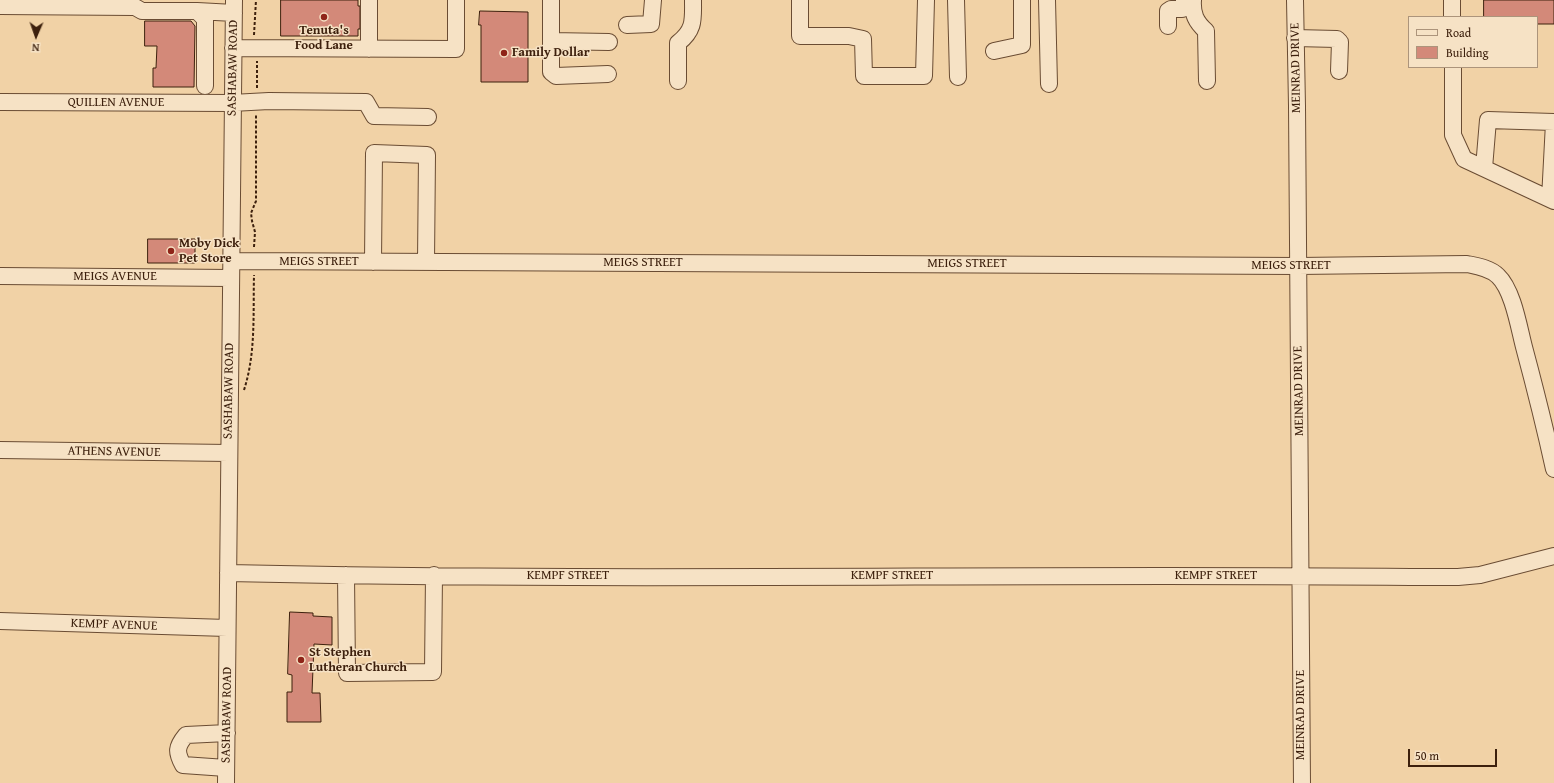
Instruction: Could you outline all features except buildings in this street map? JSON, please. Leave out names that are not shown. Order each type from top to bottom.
[{"type":"street","points":[[22,0],[50,0]]},
{"type":"street","points":[[369,0],[369,49]]},
{"type":"street","points":[[233,48],[456,49],[456,0]]},
{"type":"street","points":[[551,0],[551,72],[556,76],[608,74]]},
{"type":"street","points":[[626,25],[651,24],[653,0]]},
{"type":"street","points":[[678,81],[678,43],[688,34],[692,24],[693,0]]},
{"type":"street","points":[[800,0],[800,36],[849,36],[863,39],[864,76],[924,76],[926,0]]},
{"type":"street","points":[[956,0],[958,77]]},
{"type":"street","points":[[994,51],[1022,45],[1022,0]]},
{"type":"street","points":[[1047,0],[1049,84]]},
{"type":"street","points":[[1168,26],[1168,11],[1172,9],[1182,9],[1184,6],[1184,0]]},
{"type":"street","points":[[1193,0],[1192,11],[1198,24],[1206,31],[1207,81]]},
{"type":"street","name":"MEINRAD DRIVE","points":[[1295,0],[1302,783]]},
{"type":"street","points":[[1452,0],[1452,16]]},
{"type":"street","points":[[0,6],[135,7],[142,11],[197,11],[234,6]]},
{"type":"street","name":"SASHABAW ROAD","points":[[226,776],[234,6]]},
{"type":"street","points":[[197,11],[205,19],[205,86]]},
{"type":"street","points":[[1295,38],[1337,39],[1340,42],[1340,71]]},
{"type":"street","points":[[551,41],[609,42]]},
{"type":"street","points":[[1453,68],[1453,135],[1464,159],[1552,200],[1554,123],[1488,120],[1484,168]]},
{"type":"street","name":"QUILLEN AVENUE","points":[[0,102],[366,102],[374,116],[428,118]]},
{"type":"street","points":[[373,262],[374,154],[427,155],[426,262]]},
{"type":"street","name":"MEIGS STREET","points":[[231,261],[1298,266],[1467,264],[1489,270],[1498,276],[1514,307],[1542,413],[1554,469]]},
{"type":"street","name":"MEIGS AVENUE","points":[[0,276],[230,278]]},
{"type":"street","name":"ATHENS AVENUE","points":[[0,450],[229,453]]},
{"type":"street","name":"KEMPF STREET","points":[[228,573],[798,577],[1411,577],[1466,576],[1499,571],[1554,556]]},
{"type":"street","points":[[346,575],[347,673],[433,672],[434,575]]},
{"type":"street","name":"KEMPF AVENUE","points":[[0,621],[228,628]]},
{"type":"street","points":[[226,776],[183,765],[177,754],[179,742],[186,736],[227,733]]},
{"type":"path","points":[[244,391],[250,374],[252,349],[255,232],[251,213],[256,201],[257,56],[254,37],[256,0]]},
{"type":"place","name":"Tenuta's Food Lane","points":[[324,17]]},
{"type":"place","name":"Family Dollar","points":[[504,53]]},
{"type":"place","name":"Moby Dick Pet Store","points":[[171,251]]},
{"type":"place","name":"St Stephen Lutheran Church","points":[[301,660]]}]
